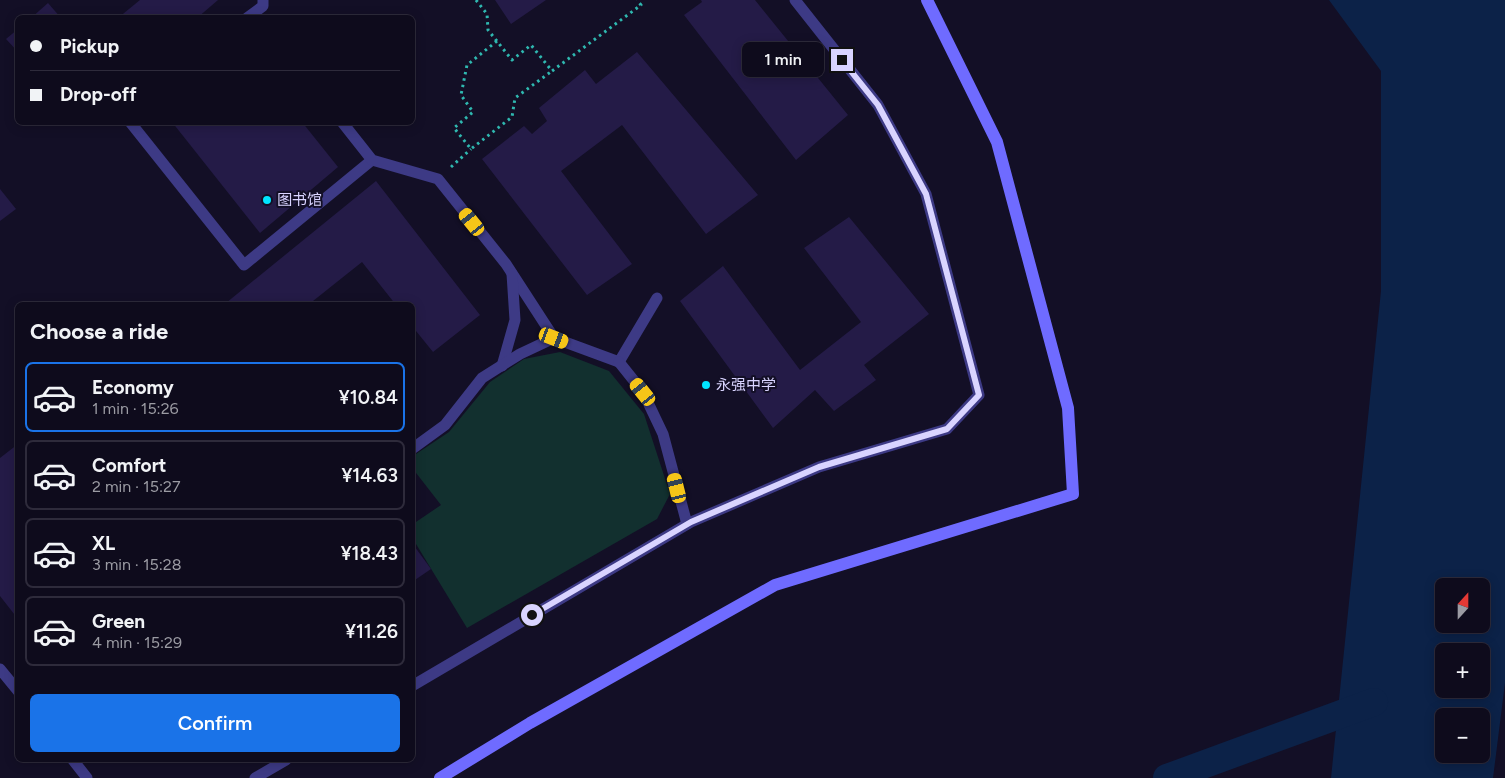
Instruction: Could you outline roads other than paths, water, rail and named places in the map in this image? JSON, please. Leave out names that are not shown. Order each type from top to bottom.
[{"type":"street","points":[[440,778],[530,723],[775,585],[1073,494],[1068,408],[998,142],[928,0]]},
{"type":"lane","points":[[253,15],[263,6],[263,0]]},
{"type":"lane","points":[[415,684],[687,524],[819,467],[947,429],[979,395],[926,194],[878,105],[795,0]]},
{"type":"lane","points":[[132,125],[244,265],[372,160]]},
{"type":"lane","points":[[344,125],[372,160],[438,180],[512,272],[554,338],[618,362],[643,392],[663,434],[687,524]]},
{"type":"lane","points":[[502,366],[515,320],[512,272]]},
{"type":"lane","points":[[618,362],[657,298]]},
{"type":"lane","points":[[415,447],[444,425],[482,378],[520,354],[554,338]]},
{"type":"lane","points":[[0,669],[15,687]]},
{"type":"lane","points":[[75,762],[87,778]]},
{"type":"lane","points":[[256,778],[283,762]]},
{"type":"water","points":[[1329,0],[1505,0],[1505,683],[1493,778],[1331,778],[1381,291],[1381,71]]},
{"type":"waterway","points":[[1167,778],[1374,702]]},
{"type":"place","name":"图书馆","points":[[267,200]]},
{"type":"place","name":"永强中学","points":[[706,385]]}]
